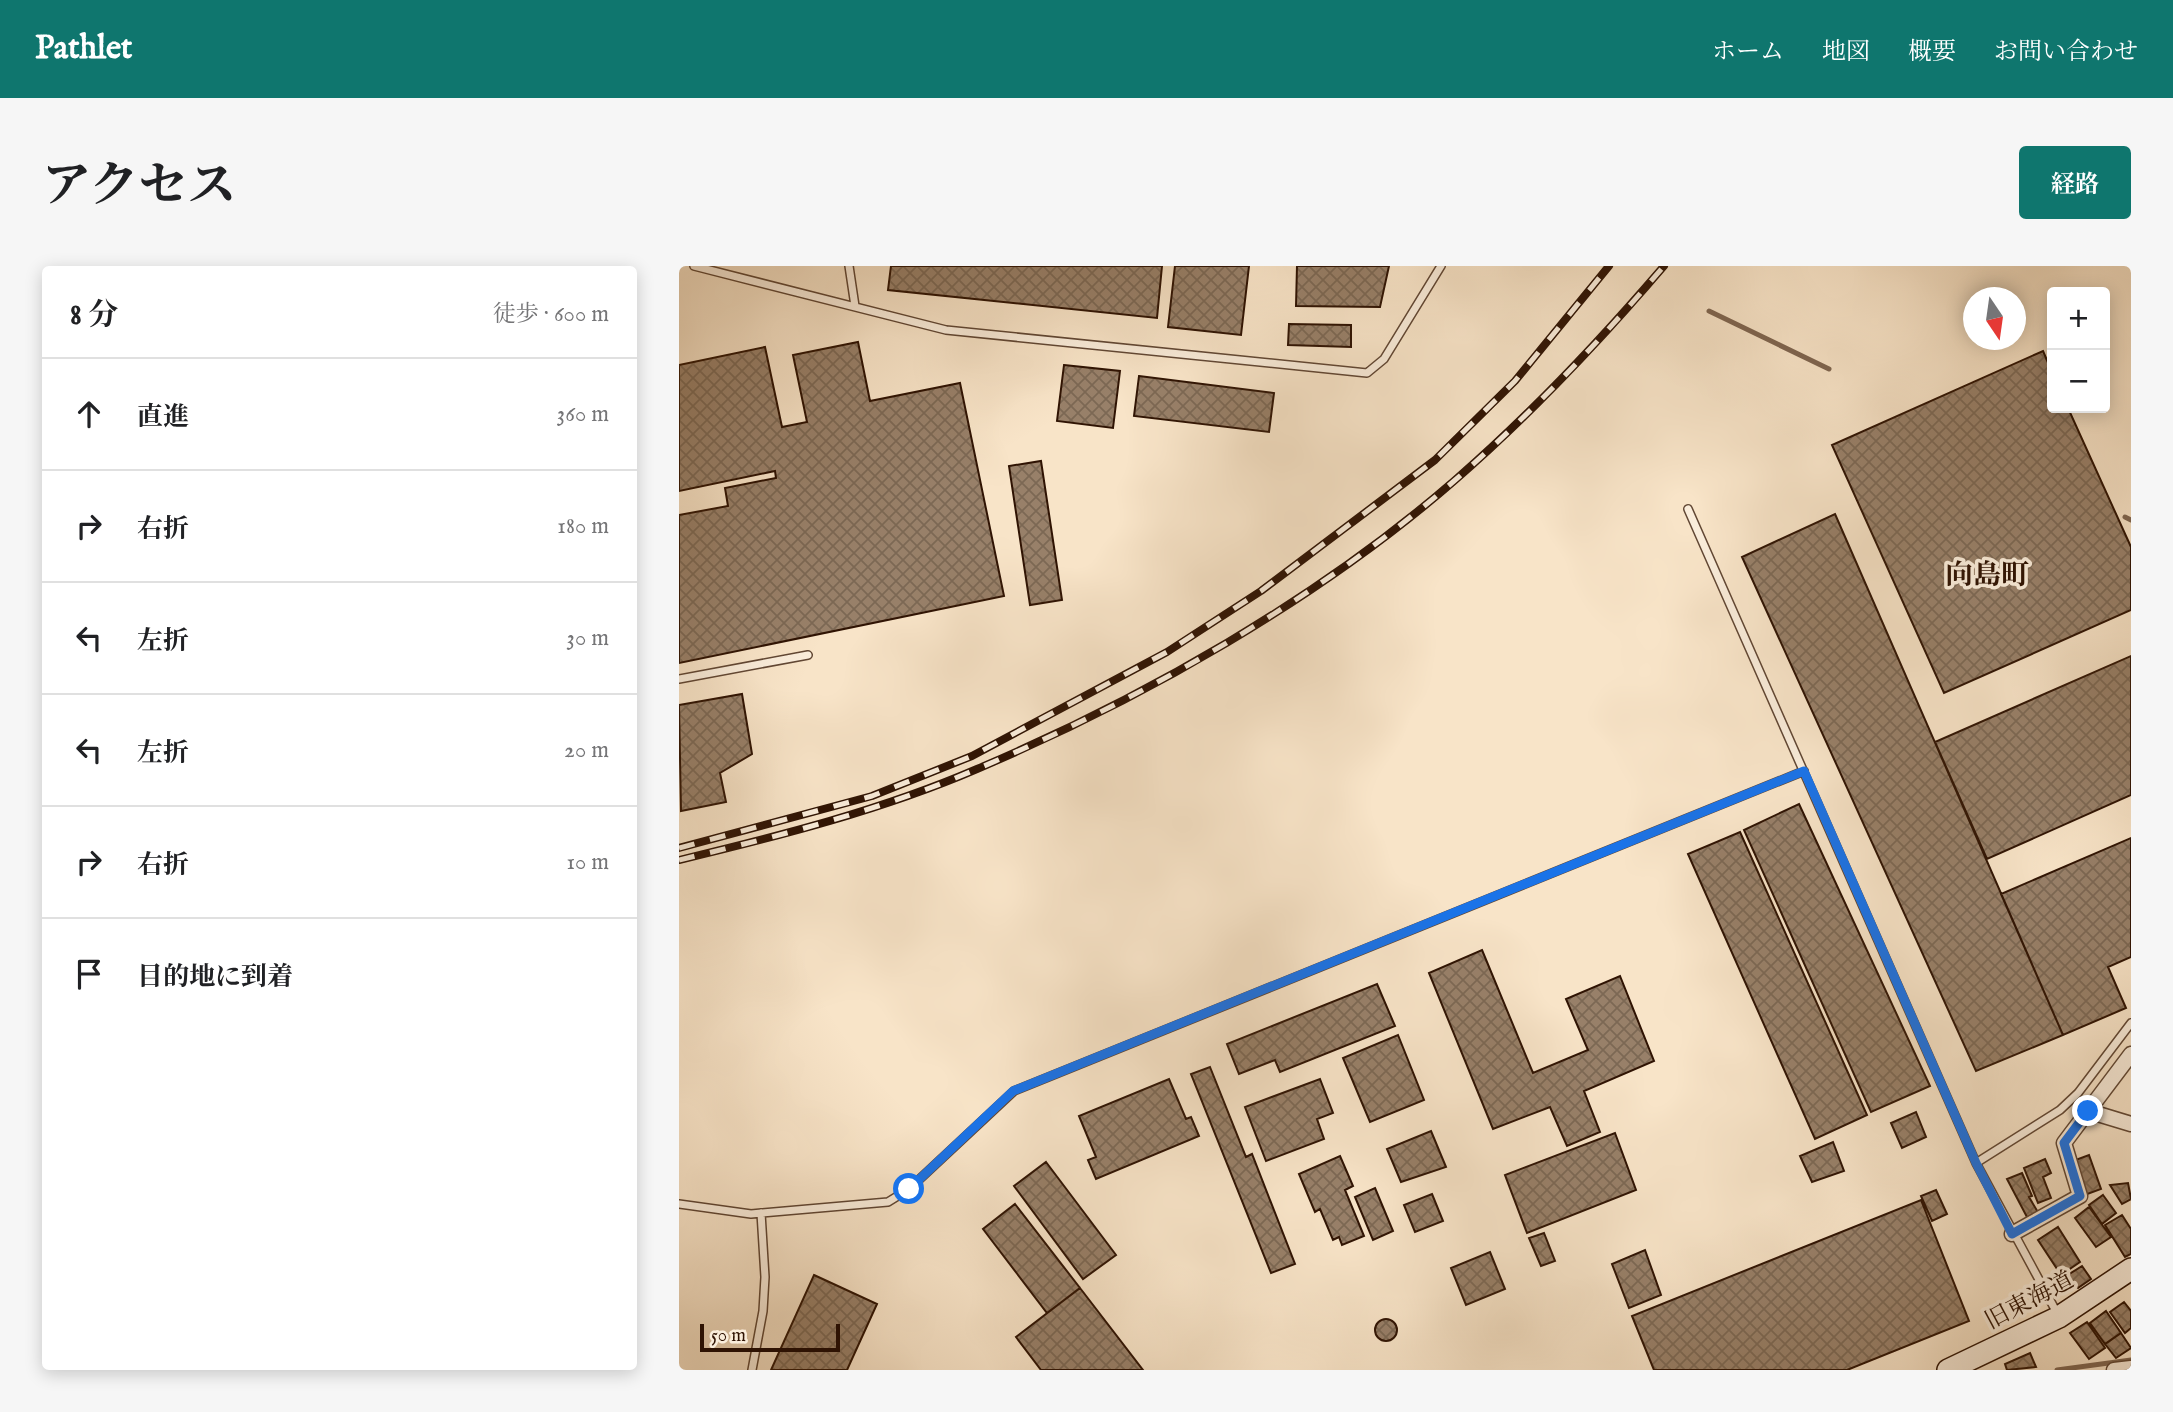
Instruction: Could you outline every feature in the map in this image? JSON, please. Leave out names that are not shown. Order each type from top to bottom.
[{"type":"street","points":[[2012,1234],[2080,1196],[2064,1143],[2131,1054]]},
{"type":"street","points":[[2088,1111],[2131,1124]]},
{"type":"street","name":"旧東海道","points":[[1948,1370],[2059,1317],[2131,1269]]},
{"type":"street","points":[[2114,1370],[2131,1368]]},
{"type":"lane","points":[[694,266],[946,330],[1367,373],[1384,359],[1441,266]]},
{"type":"lane","points":[[849,266],[855,306]]},
{"type":"lane","points":[[1688,509],[1976,1163],[2059,1317]]},
{"type":"lane","points":[[679,679],[808,655]]},
{"type":"lane","points":[[679,1204],[761,1213],[887,1202],[909,1189],[1013,1091],[1804,771]]},
{"type":"lane","points":[[1976,1163],[2060,1110],[2078,1093],[2131,1023]]},
{"type":"lane","points":[[752,1370],[763,1311],[761,1213]]},
{"type":"building","points":[[891,266],[1162,266],[1157,318],[888,290]]},
{"type":"building","points":[[1175,266],[1249,266],[1241,335],[1168,327]]},
{"type":"building","points":[[1297,266],[1389,266],[1380,307],[1296,306]]},
{"type":"building","points":[[1289,324],[1351,325],[1351,347],[1288,345]]},
{"type":"building","points":[[858,342],[870,401],[960,383],[1004,596],[679,663],[679,515],[728,506],[725,488],[776,478],[775,471],[679,491],[679,365],[765,347],[782,427],[807,422],[793,355]]},
{"type":"building","points":[[2043,351],[2047,360],[2047,413],[2070,413],[2131,547],[2131,610],[1944,693],[1832,445]]},
{"type":"building","points":[[1064,365],[1120,371],[1113,428],[1057,421]]},
{"type":"building","points":[[1139,376],[1274,393],[1269,432],[1134,416]]},
{"type":"building","points":[[1041,461],[1062,600],[1030,605],[1009,466]]},
{"type":"building","points":[[1835,514],[2063,1035],[1976,1071],[1742,557]]},
{"type":"building","points":[[2131,656],[2131,795],[1987,859],[1935,742]]},
{"type":"building","points":[[742,694],[752,754],[720,773],[726,802],[681,811],[679,705]]},
{"type":"building","points":[[1799,804],[1930,1086],[1871,1112],[1744,830]]},
{"type":"building","points":[[1740,832],[1867,1115],[1815,1139],[1688,854]]},
{"type":"building","points":[[2131,838],[2131,957],[2108,967],[2126,1008],[2063,1035],[2001,894]]},
{"type":"building","points":[[1482,950],[1533,1073],[1588,1050],[1566,999],[1620,976],[1654,1061],[1584,1091],[1600,1132],[1567,1146],[1550,1107],[1493,1129],[1429,973]]},
{"type":"building","points":[[1377,984],[1395,1026],[1280,1072],[1275,1060],[1239,1074],[1227,1044]]},
{"type":"building","points":[[1398,1035],[1424,1100],[1370,1122],[1343,1058]]},
{"type":"building","points":[[1210,1067],[1246,1157],[1252,1154],[1295,1264],[1271,1273],[1191,1074]]},
{"type":"building","points":[[1169,1079],[1186,1119],[1191,1117],[1199,1136],[1096,1179],[1088,1160],[1096,1157],[1079,1116]]},
{"type":"building","points":[[1320,1079],[1333,1113],[1317,1119],[1324,1139],[1266,1161],[1245,1107]]},
{"type":"building","points":[[1916,1112],[1926,1137],[1902,1148],[1891,1123]]},
{"type":"building","points":[[1431,1131],[1446,1167],[1401,1182],[1387,1149]]},
{"type":"building","points":[[1615,1133],[1636,1190],[1527,1233],[1505,1175]]},
{"type":"building","points":[[1833,1142],[1844,1171],[1812,1182],[1800,1156]]},
{"type":"building","points":[[2089,1155],[2101,1189],[2082,1196],[2070,1162]]},
{"type":"building","points":[[1340,1156],[1353,1186],[1345,1190],[1364,1236],[1342,1245],[1339,1237],[1333,1240],[1320,1209],[1315,1212],[1299,1174]]},
{"type":"building","points":[[2045,1159],[2051,1173],[2043,1177],[2051,1198],[2038,1203],[2024,1168]]},
{"type":"building","points":[[1046,1162],[1116,1255],[1083,1279],[1014,1186]]},
{"type":"building","points":[[2022,1173],[2032,1196],[2029,1197],[2039,1214],[2028,1219],[2007,1179]]},
{"type":"building","points":[[2128,1183],[2131,1199],[2122,1204],[2110,1185]]},
{"type":"building","points":[[1375,1188],[1393,1231],[1373,1240],[1355,1197]]},
{"type":"building","points":[[1936,1190],[1947,1214],[1932,1221],[1921,1196]]},
{"type":"building","points":[[1432,1194],[1443,1221],[1415,1232],[1404,1205]]},
{"type":"building","points":[[2103,1195],[2116,1213],[2102,1224],[2089,1205]]},
{"type":"building","points":[[1921,1200],[1969,1321],[1847,1370],[1654,1370],[1632,1316]]},
{"type":"building","points":[[1015,1204],[1080,1288],[1047,1313],[983,1229]]},
{"type":"building","points":[[2089,1207],[2111,1237],[2096,1247],[2075,1218]]},
{"type":"building","points":[[2122,1215],[2131,1229],[2131,1254],[2125,1257],[2105,1225]]},
{"type":"building","points":[[2058,1227],[2080,1262],[2061,1275],[2038,1240]]},
{"type":"building","points":[[1544,1233],[1555,1261],[1541,1266],[1529,1238]]},
{"type":"building","points":[[1645,1250],[1661,1295],[1629,1308],[1612,1264]]},
{"type":"building","points":[[1490,1252],[1505,1289],[1466,1305],[1451,1268]]},
{"type":"building","points":[[2082,1266],[2091,1279],[2078,1288],[2068,1286],[2063,1278]]},
{"type":"building","points":[[814,1275],[877,1304],[847,1370],[771,1370]]},
{"type":"building","points":[[1080,1288],[1143,1370],[1041,1370],[1016,1337]]},
{"type":"building","points":[[2124,1302],[2131,1311],[2131,1328],[2125,1333],[2110,1312]]},
{"type":"building","points":[[2106,1311],[2121,1333],[2105,1344],[2090,1323]]},
{"type":"building","points":[[1386,1319],[1394,1322],[1397,1330],[1394,1338],[1386,1341],[1378,1338],[1375,1330],[1378,1322]]},
{"type":"building","points":[[2087,1322],[2105,1348],[2089,1359],[2070,1333]]},
{"type":"building","points":[[2121,1333],[2131,1348],[2116,1358],[2105,1344]]},
{"type":"building","points":[[2030,1353],[2036,1367],[2007,1370],[2005,1364]]},
{"type":"waterway","points":[[1709,311],[1829,369]]},
{"type":"waterway","points":[[2125,517],[2131,520]]},
{"type":"waterway","points":[[2057,1370],[2131,1360]]},
{"type":"railway","points":[[679,848],[872,796],[972,756],[1167,652],[1261,591],[1435,460],[1515,381],[1609,266]]},
{"type":"railway","points":[[679,860],[830,821],[941,784],[1103,711],[1227,643],[1346,566],[1454,481],[1563,377],[1664,266]]},
{"type":"district","name":"向島町","points":[[1987,574]]},
{"type":"route","points":[[909,1189],[1013,1091],[1804,771],[1976,1163],[2012,1234],[2080,1196],[2066,1157],[2064,1143],[2088,1111]]}]
